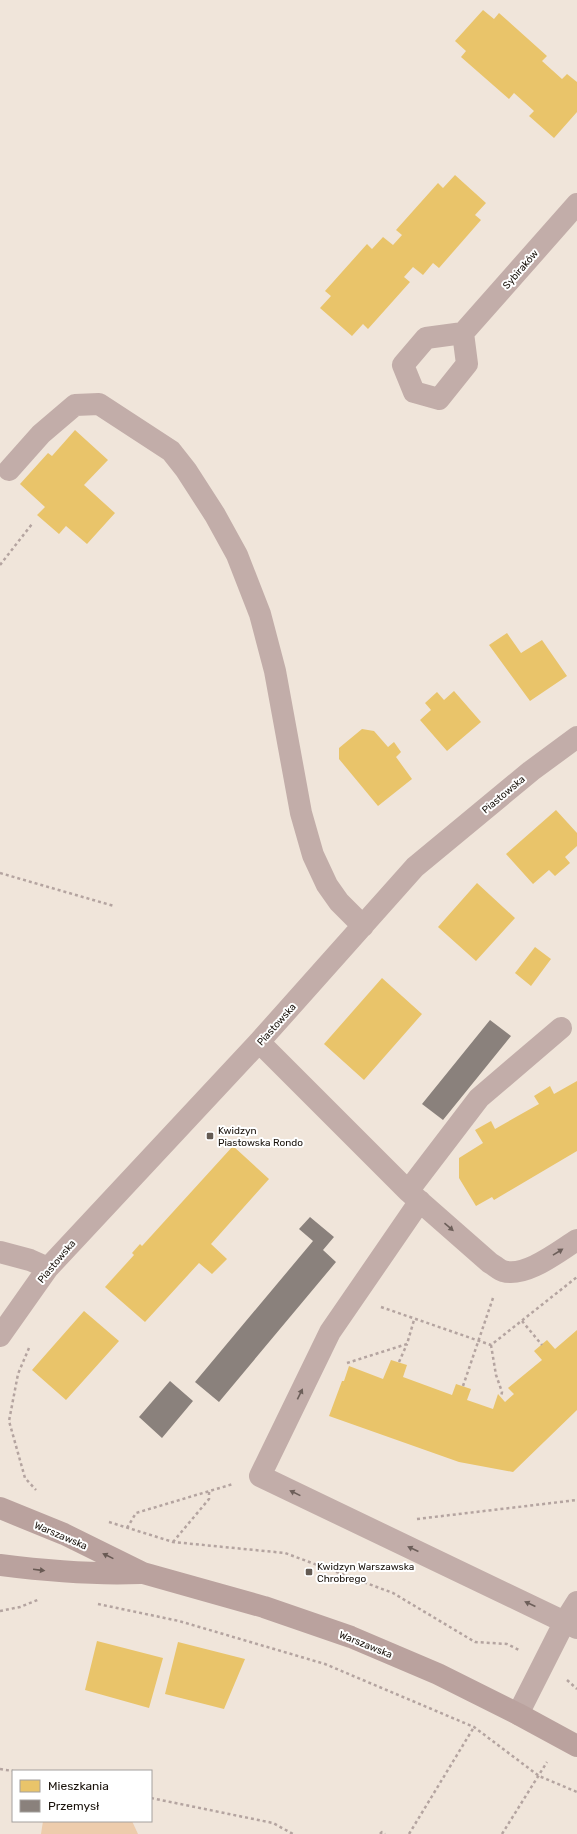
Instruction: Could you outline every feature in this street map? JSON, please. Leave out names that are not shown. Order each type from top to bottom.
[{"type":"main road","name":"Warszawska","points":[[0,1508],[64,1534],[143,1573],[264,1607],[351,1637],[438,1674],[518,1714],[577,1746]]},
{"type":"main road","name":"Warszawska","points":[[0,1565],[56,1572],[105,1574],[143,1573]]},
{"type":"street","name":"Sybiraków","points":[[463,333],[577,204]]},
{"type":"street","points":[[9,470],[41,434],[76,405],[99,404],[171,451],[186,470],[215,515],[237,556],[260,614],[275,671],[302,813],[313,855],[326,886],[363,926]]},
{"type":"street","name":"Piastowska","points":[[0,1336],[48,1268],[259,1042],[415,867],[531,771],[577,737]]},
{"type":"street","points":[[561,1028],[479,1098],[414,1196],[354,1297],[330,1332],[260,1476],[571,1625]]},
{"type":"street","points":[[259,1042],[414,1196],[490,1263],[502,1271],[511,1272],[535,1266],[577,1240]]},
{"type":"street","points":[[0,1252],[30,1260],[48,1268]]},
{"type":"street","points":[[518,1714],[546,1662],[571,1625],[577,1602]]},
{"type":"path","points":[[0,564],[32,524]]},
{"type":"path","points":[[0,873],[114,906]]},
{"type":"path","points":[[463,1386],[502,1271]]},
{"type":"path","points":[[491,1345],[576,1279]]},
{"type":"path","points":[[354,1297],[414,1320],[491,1345]]},
{"type":"path","points":[[399,1362],[407,1344],[414,1320]]},
{"type":"path","points":[[522,1321],[542,1345]]},
{"type":"path","points":[[314,1366],[326,1370],[407,1344]]},
{"type":"path","points":[[491,1345],[496,1375],[502,1392],[501,1398]]},
{"type":"path","points":[[9,1421],[25,1478],[37,1492]]},
{"type":"path","points":[[127,1528],[136,1513],[260,1476]]},
{"type":"path","points":[[174,1542],[209,1499],[209,1492]]},
{"type":"path","points":[[416,1519],[577,1500]]},
{"type":"path","points":[[104,1520],[174,1542],[285,1553],[393,1593],[475,1642],[507,1644],[546,1662],[577,1689]]},
{"type":"path","points":[[0,1611],[20,1607],[40,1599],[48,1600]]},
{"type":"path","points":[[97,1603],[179,1621],[325,1664],[474,1728],[539,1776],[577,1792]]},
{"type":"path","points":[[409,1834],[474,1728]]},
{"type":"path","points":[[0,1769],[12,1771]]},
{"type":"path","points":[[502,1834],[539,1776]]},
{"type":"path","points":[[152,1798],[273,1823],[293,1834]]},
{"type":"path","points":[[380,1834],[382,1832],[386,1834]]},
{"type":"shaded area","points":[[43,1822],[132,1822],[138,1834],[41,1834]]},
{"type":"building: Mieszkania","points":[[483,10],[494,19],[499,13],[547,56],[542,61],[562,79],[567,74],[577,82],[577,112],[554,138],[529,116],[534,111],[514,93],[509,99],[461,57],[466,51],[455,41]]},
{"type":"building: Mieszkania","points":[[455,175],[486,203],[475,215],[481,220],[439,268],[433,263],[423,275],[413,267],[404,277],[410,282],[368,329],[363,324],[352,336],[320,308],[331,296],[325,291],[367,244],[372,249],[383,237],[393,245],[402,235],[396,230],[438,183],[443,188]]},
{"type":"building: Mieszkania","points":[[75,430],[108,460],[84,485],[115,513],[87,544],[66,526],[59,534],[37,515],[45,507],[20,484],[48,453],[52,456]]},
{"type":"building: Mieszkania","points":[[507,633],[521,653],[542,640],[567,676],[530,701],[489,645]]},
{"type":"building: Mieszkania","points":[[454,691],[481,722],[447,751],[420,720],[431,710],[425,703],[437,692],[444,700]]},
{"type":"building: Mieszkania","points":[[362,729],[374,731],[388,747],[394,742],[401,752],[396,757],[412,779],[378,806],[339,759],[339,748]]},
{"type":"building: Mieszkania","points":[[556,810],[577,833],[577,846],[565,857],[570,863],[555,876],[549,870],[533,884],[506,854]]},
{"type":"building: Mieszkania","points":[[477,883],[515,918],[476,961],[438,927]]},
{"type":"building: Mieszkania","points":[[535,947],[551,959],[531,986],[515,973]]},
{"type":"building: Mieszkania","points":[[382,978],[422,1014],[364,1080],[324,1044]]},
{"type":"building: Mieszkania","points":[[577,1081],[577,1151],[494,1200],[492,1197],[476,1206],[459,1178],[459,1158],[483,1143],[475,1130],[491,1121],[495,1129],[539,1104],[534,1096],[550,1086],[554,1094]]},
{"type":"building: Mieszkania","points":[[233,1146],[269,1179],[211,1244],[227,1259],[212,1274],[199,1263],[145,1322],[105,1287],[134,1255],[132,1253],[140,1244],[142,1246]]},
{"type":"building: Mieszkania","points":[[84,1311],[119,1341],[66,1400],[32,1370]]},
{"type":"building: Mieszkania","points":[[577,1330],[577,1410],[513,1472],[459,1462],[329,1416],[349,1366],[383,1379],[391,1360],[407,1365],[403,1377],[452,1395],[456,1384],[471,1389],[467,1400],[493,1409],[498,1394],[505,1402],[514,1394],[508,1388],[542,1360],[534,1351],[547,1340],[555,1349]]},
{"type":"building: Mieszkania","points":[[97,1641],[163,1658],[149,1708],[85,1690]]},
{"type":"building: Mieszkania","points":[[178,1642],[245,1659],[224,1709],[165,1694]]},
{"type":"building: Przemysł","points":[[490,1020],[511,1036],[443,1120],[422,1104]]},
{"type":"building: Przemysł","points":[[310,1217],[334,1237],[323,1250],[336,1262],[219,1402],[195,1382],[313,1241],[299,1229]]},
{"type":"building: Przemysł","points":[[170,1381],[193,1401],[162,1438],[139,1417]]},
{"type":"place","name":"Kwidzyn Piastowska Rondo","points":[[210,1136]]},
{"type":"place","name":"Kwidzyn Warszawska Chrobrego","points":[[309,1572]]}]
